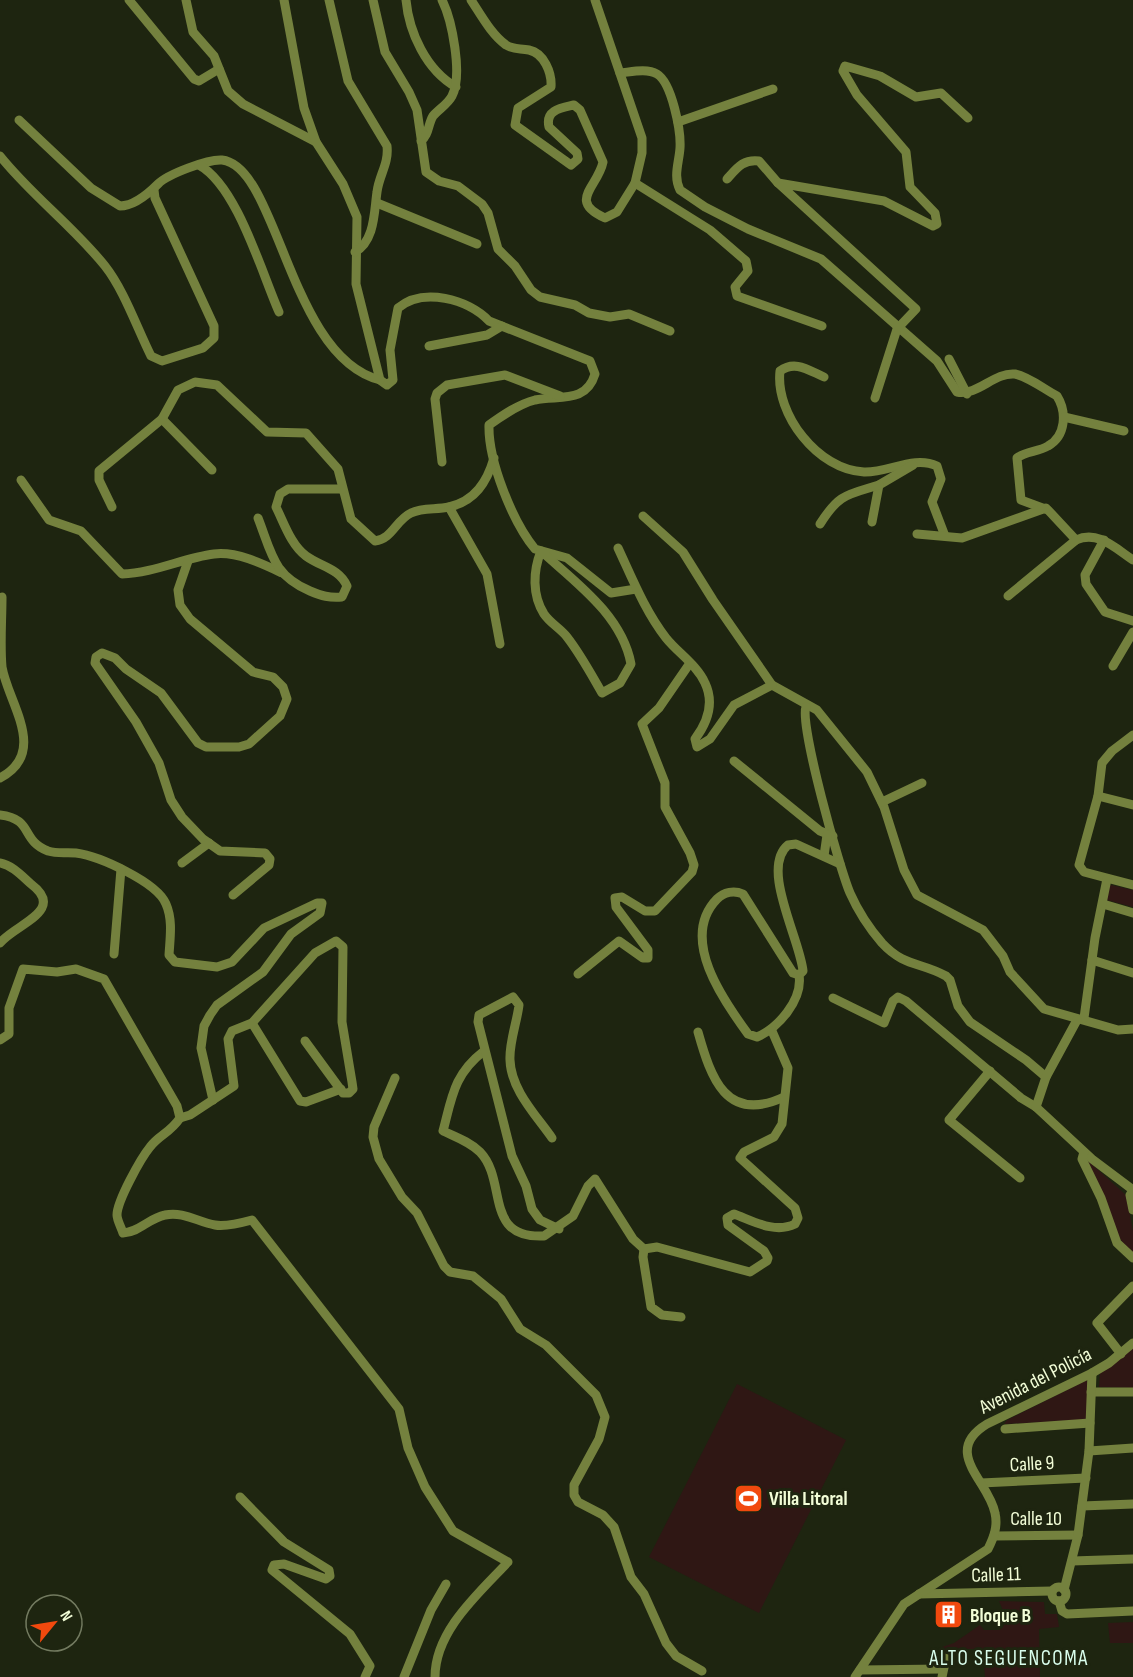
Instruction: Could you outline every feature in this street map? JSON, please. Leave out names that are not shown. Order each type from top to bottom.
[{"type":"street","points":[[129,0],[194,79],[199,81],[219,69]]},
{"type":"street","points":[[186,0],[193,32],[214,56],[228,92],[243,104],[316,142]]},
{"type":"street","points":[[284,0],[295,52],[299,92],[316,142],[352,201],[357,216],[355,252],[360,307],[380,380]]},
{"type":"street","points":[[329,0],[348,81],[387,146],[387,163],[377,190],[377,203],[366,243],[355,252]]},
{"type":"street","points":[[373,0],[386,52],[417,111],[426,172],[439,181],[458,186],[482,204],[488,213],[498,249],[515,266],[531,290],[540,297],[575,305],[589,313],[610,317],[629,314],[646,318],[670,331]]},
{"type":"street","points":[[405,0],[411,32],[440,76],[456,87]]},
{"type":"street","points":[[421,141],[426,136],[432,117],[452,97],[456,87],[454,32],[442,0]]},
{"type":"street","points":[[471,0],[500,39],[514,49],[530,50],[538,54],[550,72],[551,87],[518,108],[515,125],[571,165],[578,159],[577,153],[549,127],[548,121],[549,116],[558,108],[574,105],[580,110],[603,162],[602,170],[586,193],[586,201],[593,212],[605,218],[617,212],[635,183],[642,153],[642,138],[595,0]]},
{"type":"street","points":[[778,183],[884,201],[933,226],[937,224],[935,213],[910,187],[906,152],[857,95],[843,71],[845,66],[880,76],[916,98],[941,93],[968,118]]},
{"type":"street","points":[[620,73],[649,71],[657,74],[665,84],[678,122],[680,149],[676,172],[680,190],[705,207],[748,229],[821,259],[897,329],[936,361],[957,392],[967,394],[1012,374],[1057,396],[1064,417],[1060,432],[1053,443],[1017,458],[1021,500],[1046,508],[1076,540]]},
{"type":"street","points":[[678,122],[773,89]]},
{"type":"street","points":[[19,120],[75,174],[114,204],[127,206],[154,190],[158,184],[171,176],[199,165],[220,160],[230,162],[248,179],[272,225],[299,294],[312,320],[349,362],[368,377],[380,380],[387,385],[393,381],[390,350],[398,308],[405,302],[445,298],[458,301],[480,313],[489,321],[590,362],[595,374],[593,382],[577,396],[567,399],[533,401],[504,414],[489,425],[489,438],[500,488],[531,544],[541,551],[600,604],[629,651],[631,664],[620,683],[602,693],[566,636],[544,614],[537,597],[534,568],[541,551]]},
{"type":"street","points":[[0,156],[25,185],[58,214],[106,267],[151,356],[162,361],[203,348],[214,338],[213,326],[201,296],[155,198],[154,190]]},
{"type":"street","points":[[727,179],[740,164],[750,160],[759,161],[778,183],[916,309],[897,329],[874,398]]},
{"type":"street","points":[[199,165],[212,172],[247,231],[279,312]]},
{"type":"street","points":[[635,183],[710,230],[746,261],[748,271],[735,287],[737,296],[822,326]]},
{"type":"street","points":[[668,205],[670,198],[680,190]]},
{"type":"street","points":[[377,203],[477,244]]},
{"type":"street","points":[[429,346],[487,335],[502,326]]},
{"type":"street","points":[[949,359],[967,394]]},
{"type":"street","points":[[824,377],[796,365],[788,365],[780,371],[778,384],[782,401],[808,442],[822,455],[849,469],[865,472],[932,463],[940,469],[941,479],[932,502],[945,536]]},
{"type":"street","points":[[442,462],[435,399],[437,393],[447,385],[505,375],[567,399]]},
{"type":"street","points":[[112,507],[99,480],[99,471],[162,419],[178,390],[187,384],[204,381],[217,385],[267,432],[306,434],[338,470],[351,519],[375,541],[382,540],[391,533],[409,513],[449,507],[465,501],[480,490],[494,455]]},
{"type":"street","points":[[1064,417],[1124,431]]},
{"type":"street","points":[[162,419],[212,470]]},
{"type":"street","points":[[820,524],[833,503],[842,496],[879,484],[914,464]]},
{"type":"street","points":[[21,480],[49,520],[81,531],[122,574],[140,573],[216,553],[251,560],[282,573]]},
{"type":"street","points":[[872,522],[879,484]]},
{"type":"street","points":[[258,518],[282,573],[290,582],[327,598],[342,597],[347,586],[344,579],[330,567],[306,556],[293,542],[276,507],[280,494],[288,489],[342,489]]},
{"type":"street","points":[[449,507],[487,574],[500,644]]},
{"type":"street","points":[[917,534],[962,538],[1046,508]]},
{"type":"street","points":[[643,516],[683,552],[772,685],[800,699],[806,707],[817,710],[867,772],[882,802],[904,870],[917,895],[983,930],[1003,956],[1010,972],[1036,1002],[1054,1014],[1118,1030],[1133,1029]]},
{"type":"street","points":[[1008,596],[1076,540],[1089,536],[1104,540],[1133,560]]},
{"type":"street","points":[[1104,540],[1085,575],[1086,584],[1105,612],[1133,621]]},
{"type":"street","points":[[618,548],[636,589],[666,637],[690,663],[705,684],[710,706],[703,728],[695,739],[697,747],[705,745],[734,705],[772,685]]},
{"type":"street","points":[[541,551],[567,558],[611,592],[636,589]]},
{"type":"street","points":[[189,561],[178,590],[180,605],[190,620],[253,672],[273,677],[283,687],[287,699],[280,716],[249,744],[239,747],[206,747],[198,743],[161,693],[126,669],[115,658],[102,653],[96,657],[94,663],[136,722],[159,763],[171,800],[182,817],[209,843],[220,850],[265,853],[270,859],[269,865],[233,895]]},
{"type":"street","points":[[0,778],[22,755],[25,735],[2,667],[2,597]]},
{"type":"street","points":[[1113,666],[1133,632]]},
{"type":"street","points":[[578,974],[619,941],[643,958],[648,958],[648,951],[616,907],[615,898],[622,897],[645,911],[655,911],[692,872],[694,865],[690,853],[665,807],[665,783],[642,724],[659,708],[690,663]]},
{"type":"street","points":[[806,707],[805,724],[830,835],[856,906],[884,945],[904,962],[946,976],[950,980],[958,1006],[970,1022],[1048,1075]]},
{"type":"street","points":[[1133,735],[1112,751],[1102,763],[1098,796],[1079,865],[1084,872],[1133,885]]},
{"type":"street","points":[[734,761],[830,835]]},
{"type":"street","points":[[882,802],[922,783]]},
{"type":"street","points":[[1098,796],[1133,805]]},
{"type":"street","points":[[0,815],[12,816],[21,821],[32,842],[47,850],[76,853],[121,869],[161,896],[170,920],[169,955],[175,962],[216,967],[232,962],[264,928],[317,903],[322,903],[320,913],[291,934],[263,972],[217,1005],[210,1015],[204,1026],[201,1048],[213,1100]]},
{"type":"street","points":[[824,856],[830,835]]},
{"type":"street","points":[[182,863],[209,843]]},
{"type":"street","points":[[799,975],[793,973],[743,894],[730,892],[717,899],[706,914],[702,934],[714,980],[748,1034],[757,1037],[772,1030],[799,993],[799,975],[803,971],[780,888],[777,863],[785,847],[791,844],[840,864]]},
{"type":"street","points":[[0,863],[7,865],[39,890],[44,900],[43,908],[37,916],[8,933],[0,943]]},
{"type":"street","points":[[114,954],[121,869]]},
{"type":"street","points":[[1036,1107],[1063,1042],[1081,1019],[1107,879]]},
{"type":"street","points":[[1103,904],[1133,912]]},
{"type":"street","points":[[305,1041],[341,1089],[349,1093],[353,1089],[343,1041],[343,947],[336,941],[315,953],[252,1023],[232,1031],[228,1039],[234,1086],[180,1118],[171,1131],[151,1145],[137,1169],[117,1215],[123,1233],[133,1232],[155,1217],[167,1214],[180,1214],[217,1226],[252,1220],[375,1375],[399,1409],[408,1448],[421,1477],[453,1531],[508,1562],[461,1614],[435,1659],[435,1677]]},
{"type":"street","points":[[1092,960],[1133,973]]},
{"type":"street","points":[[0,1040],[9,1034],[9,1008],[24,969],[57,972],[76,969],[105,979],[177,1106],[180,1118]]},
{"type":"street","points":[[552,1138],[522,1097],[513,1076],[510,1059],[519,1005],[513,997],[478,1015],[484,1051],[512,1156],[526,1186],[532,1209],[540,1220],[558,1229]]},
{"type":"street","points":[[833,998],[884,1023],[893,1001],[901,998],[1036,1107],[1084,1152],[1133,1190],[1130,1195],[1133,1210]]},
{"type":"street","points":[[252,1023],[294,1095],[300,1101],[306,1102],[341,1089]]},
{"type":"street","points":[[644,1249],[657,1247],[744,1272],[752,1271],[767,1261],[764,1251],[728,1225],[727,1221],[734,1214],[762,1226],[791,1227],[797,1222],[798,1215],[795,1208],[740,1158],[744,1152],[778,1131],[782,1124],[788,1068],[772,1030]]},
{"type":"street","points":[[698,1032],[712,1078],[729,1098],[751,1104],[772,1102],[784,1096]]},
{"type":"street","points":[[484,1051],[468,1063],[459,1076],[443,1131],[463,1139],[480,1151],[485,1159],[498,1204],[508,1224],[520,1233],[534,1237],[544,1236],[558,1229],[573,1216],[588,1186],[596,1179],[633,1239],[644,1249]]},
{"type":"street","points":[[990,1071],[949,1120],[1020,1178]]},
{"type":"street","points":[[395,1078],[374,1127],[373,1137],[379,1159],[402,1197],[417,1213],[444,1266],[450,1272],[473,1276],[501,1299],[520,1329],[546,1345],[596,1395],[605,1417],[600,1438],[574,1485],[574,1495],[578,1502],[603,1515],[614,1527],[631,1577],[644,1594],[666,1643],[676,1656],[702,1671]]},
{"type":"street","points":[[1084,1152],[1082,1159],[1101,1198],[1117,1243],[1133,1258]]},
{"type":"street","points":[[644,1249],[642,1257],[651,1307],[662,1316],[681,1317]]},
{"type":"street","points":[[1121,1354],[1098,1323],[1133,1286]]},
{"type":"street","name":"Avenida del Policía","points":[[994,1536],[996,1514],[969,1463],[969,1444],[973,1435],[987,1424],[1092,1373],[1133,1343]]},
{"type":"street","points":[[1059,1602],[1065,1597],[1064,1590],[1078,1535],[1089,1451],[1092,1373]]},
{"type":"street","points":[[1091,1392],[1133,1392]]},
{"type":"street","points":[[1005,1429],[1090,1423]]},
{"type":"street","points":[[1089,1451],[1133,1448]]},
{"type":"street","name":"Calle 9","points":[[981,1483],[1086,1478]]},
{"type":"street","points":[[240,1497],[284,1542],[329,1570],[330,1576],[326,1579],[284,1564],[274,1565],[272,1570],[350,1634],[370,1666],[365,1677]]},
{"type":"street","points":[[1082,1506],[1133,1504]]},
{"type":"street","name":"Calle 10","points":[[994,1536],[1078,1535]]},
{"type":"street","points":[[946,1658],[943,1673],[857,1674],[871,1649],[904,1604],[938,1579],[979,1557],[988,1549],[994,1536]]},
{"type":"street","points":[[1072,1561],[1133,1559]]},
{"type":"street","points":[[938,1579],[941,1594]]},
{"type":"street","points":[[404,1677],[431,1610],[446,1584]]},
{"type":"street","points":[[1064,1590],[1058,1587],[1052,1591],[1052,1597],[1059,1602],[1062,1611],[1066,1614],[1133,1611]]},
{"type":"street","name":"Calle 11","points":[[919,1594],[1052,1591]]},
{"type":"shaded area","points":[[1111,885],[1133,890],[1133,907],[1107,900],[1107,888]]},
{"type":"shaded area","points":[[1086,1159],[1126,1195],[1133,1231],[1133,1256],[1118,1236]]},
{"type":"shaded area","points":[[1133,1346],[1133,1388],[1099,1387],[1100,1372]]},
{"type":"shaded area","points":[[1087,1380],[1088,1416],[1084,1420],[1004,1424],[1007,1420]]},
{"type":"shaded area","name":"Villa Litoral","points":[[737,1384],[846,1440],[759,1613],[649,1557]]},
{"type":"shaded area","points":[[999,1601],[1044,1602],[1045,1614],[1057,1614],[1059,1627],[1039,1629],[1040,1677],[985,1677],[983,1649],[967,1649],[946,1658],[942,1655],[942,1647],[954,1643],[980,1625],[984,1630],[999,1630],[1004,1626],[1001,1620],[1004,1613]]},
{"type":"shaded area","points":[[1133,1622],[1133,1643],[1110,1643],[1108,1623]]},
{"type":"place","name":"Villa Litoral","points":[[748,1498]]},
{"type":"place","name":"Bloque B","points":[[949,1615]]},
{"type":"district","name":"ALTO SEGUENCOMA","points":[[1009,1658]]}]
